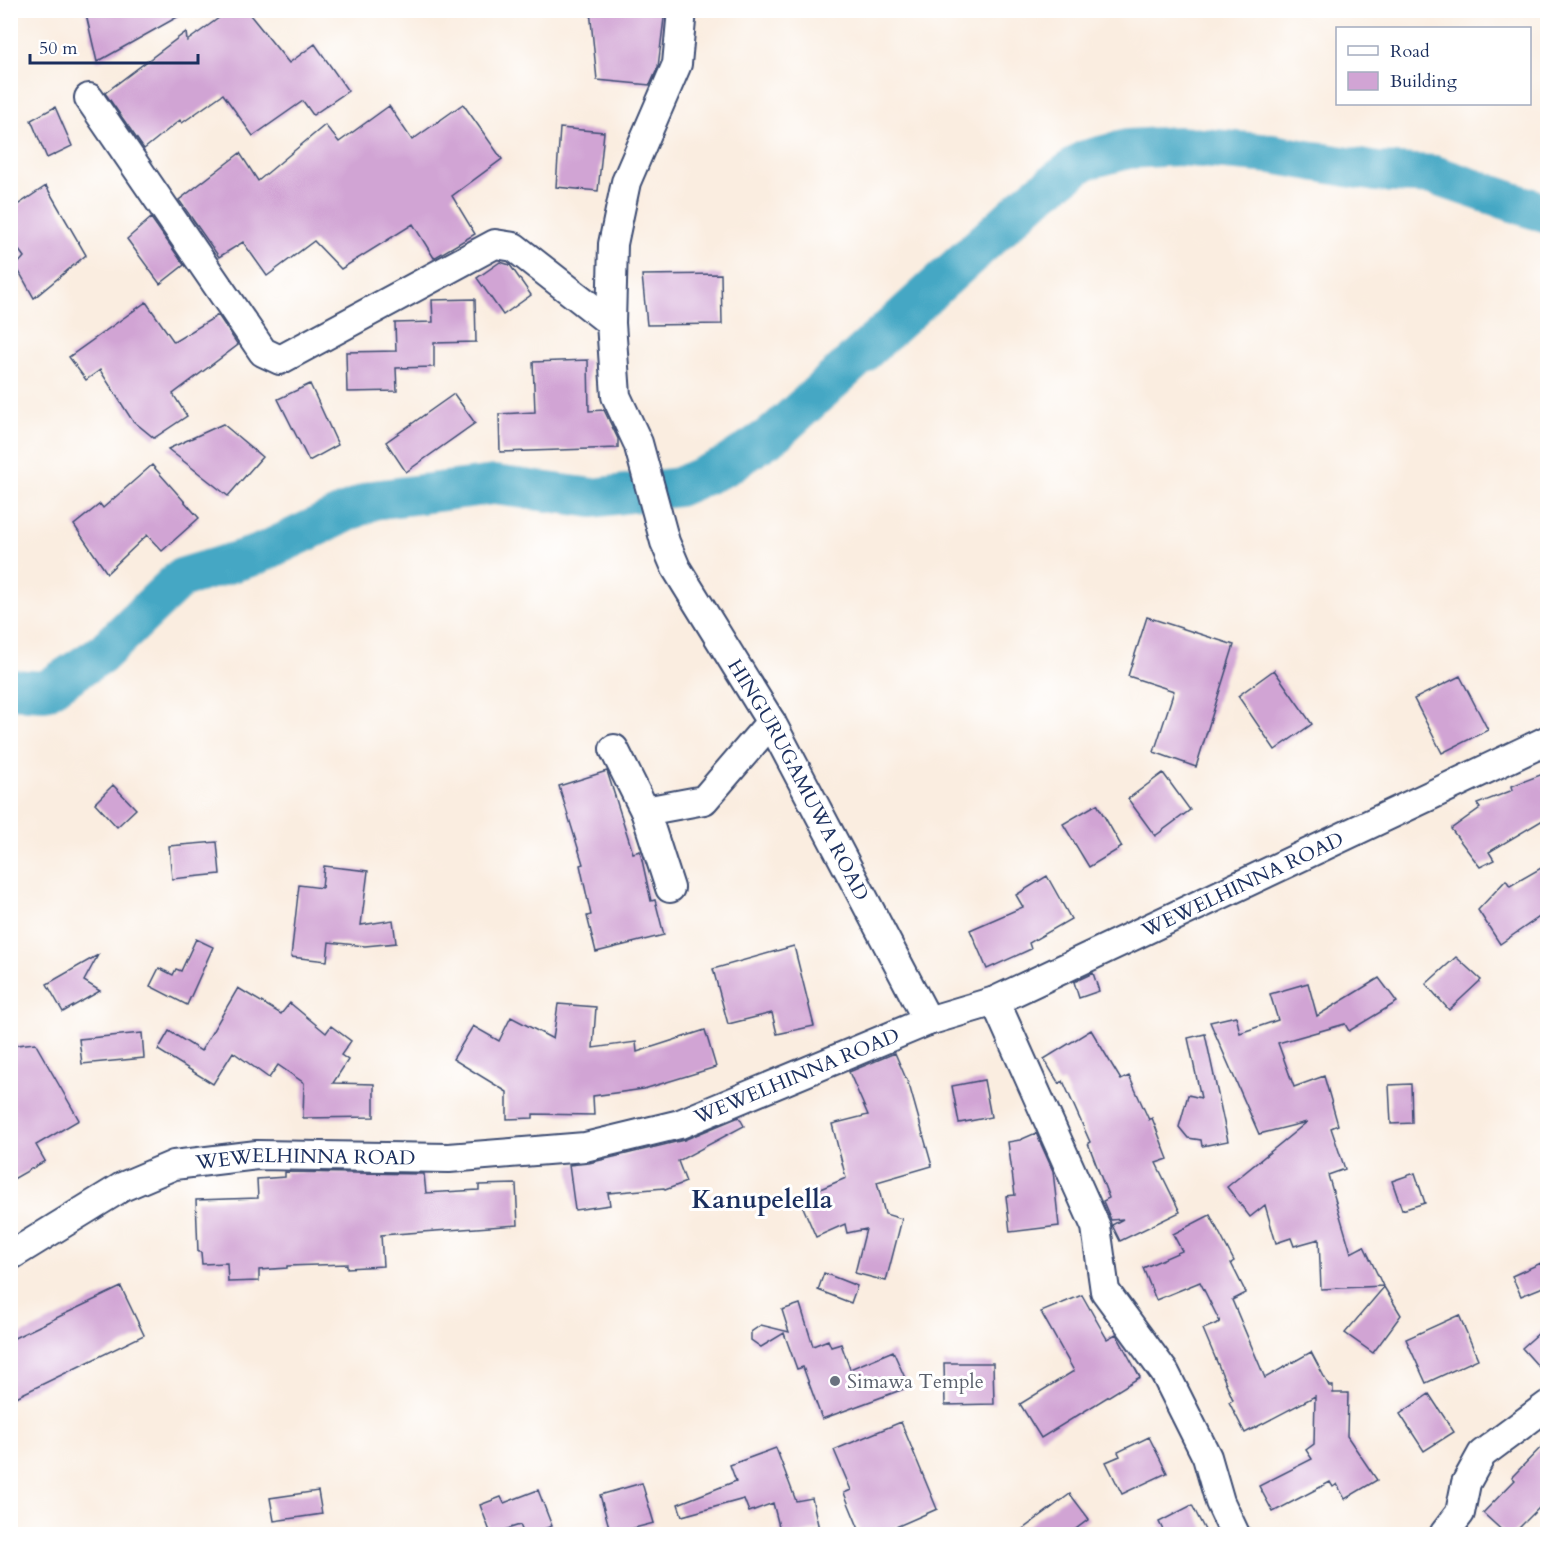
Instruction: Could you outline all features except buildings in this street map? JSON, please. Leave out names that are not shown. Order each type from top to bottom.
[{"type":"street","points":[[611,323],[613,244],[626,182],[677,64],[682,10]]},
{"type":"street","points":[[89,98],[263,352],[280,360],[495,244],[514,247],[611,323]]},
{"type":"street","name":"HINGURUGAMUWA ROAD","points":[[611,323],[616,396],[638,443],[665,542],[676,568],[771,722],[928,1021]]},
{"type":"street","points":[[645,811],[704,800],[771,722]]},
{"type":"street","name":"WEWELHINNA ROAD","points":[[10,1256],[122,1186],[174,1165],[256,1155],[449,1158],[585,1147],[680,1124],[928,1021],[995,1001],[1548,740]]},
{"type":"street","points":[[614,749],[645,811],[670,888]]},
{"type":"street","points":[[995,1001],[1096,1227],[1106,1291],[1165,1373],[1207,1457],[1220,1502],[1235,1534]]},
{"type":"street","points":[[1444,1534],[1460,1513],[1466,1483],[1482,1454],[1548,1406]]},
{"type":"waterway","points":[[10,689],[45,691],[103,653],[181,578],[257,555],[373,500],[494,485],[593,498],[678,487],[724,467],[774,434],[1032,199],[1085,160],[1128,149],[1178,146],[1272,154],[1377,172],[1434,175],[1548,214]]},
{"type":"place","name":"Simawa Temple","points":[[835,1381]]},
{"type":"district","name":"Kanupelella","points":[[762,1199]]}]
